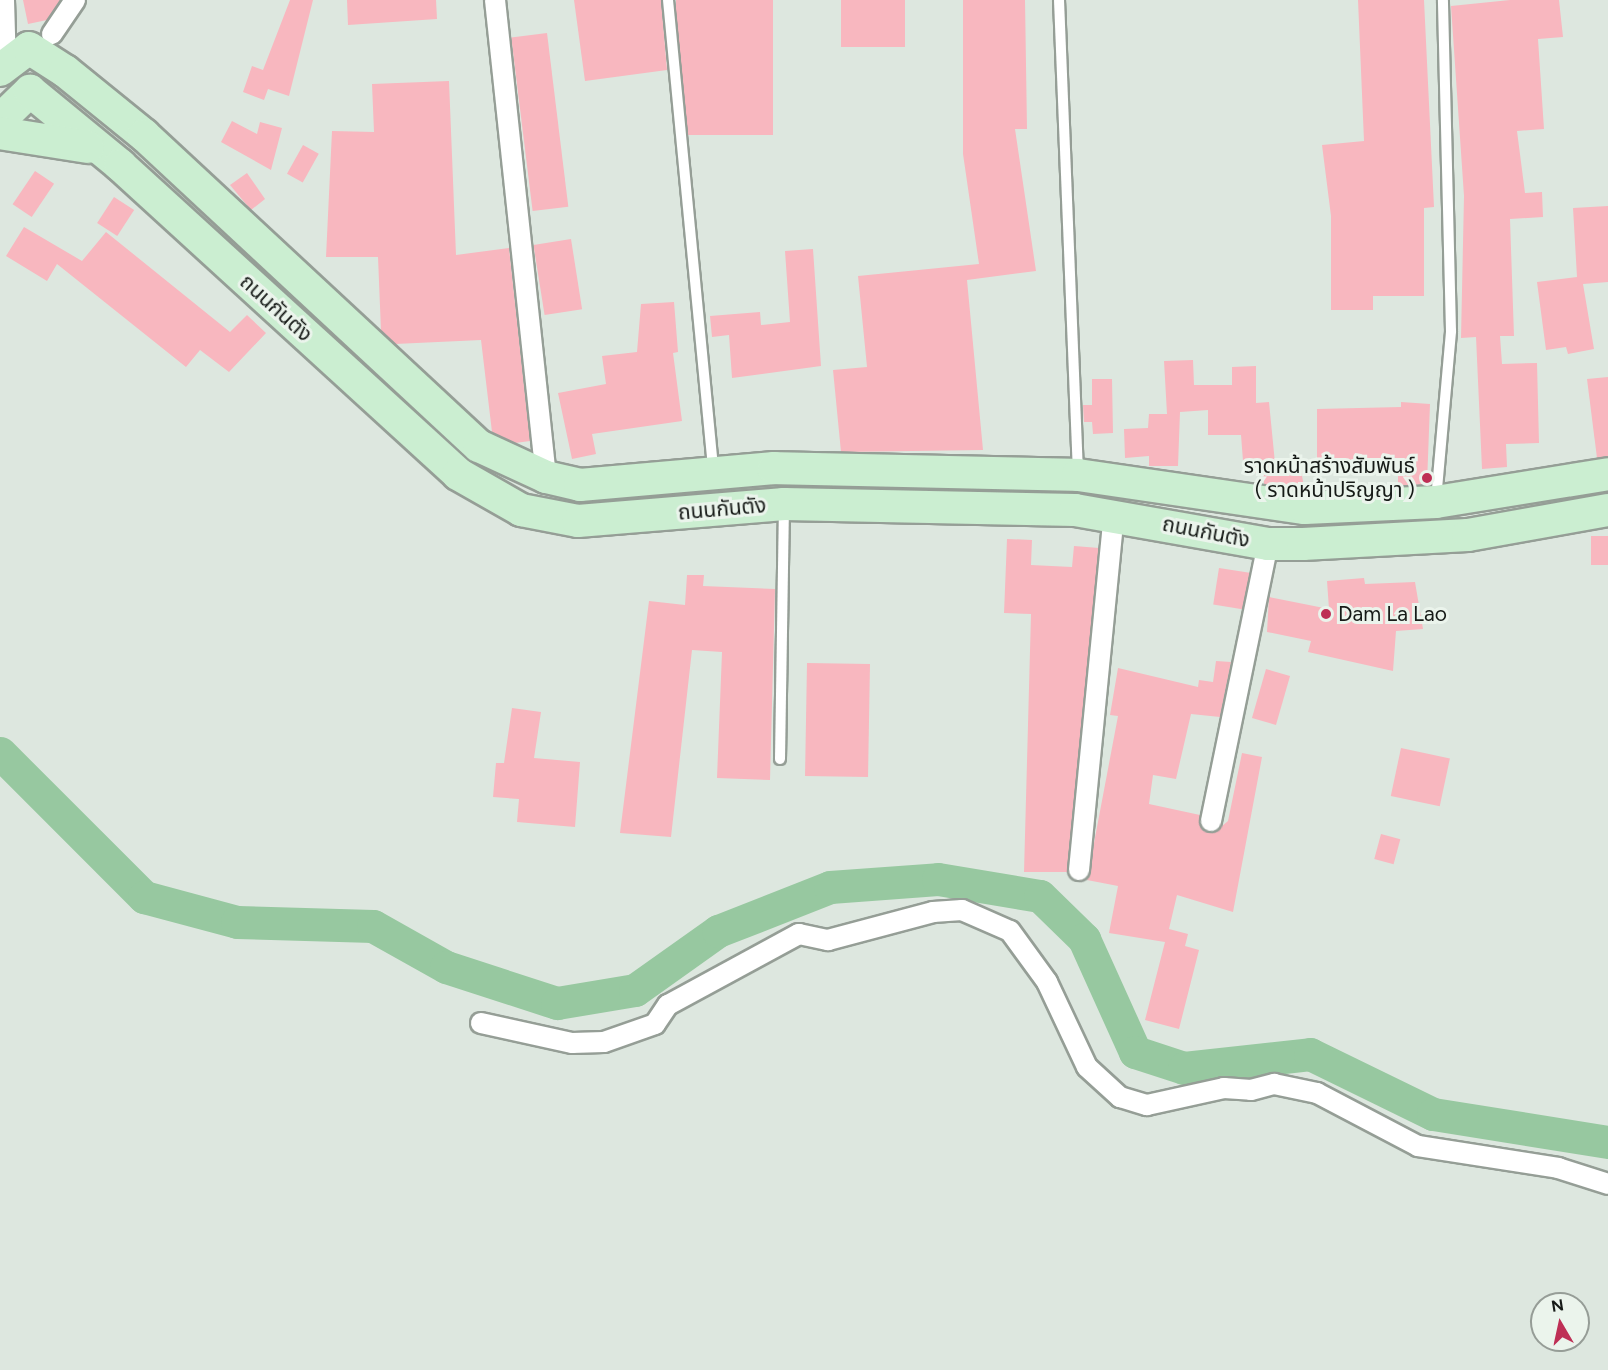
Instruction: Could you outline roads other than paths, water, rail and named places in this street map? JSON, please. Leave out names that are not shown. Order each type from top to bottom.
[{"type":"main road","name":"ถนนกันตัง","points":[[24,53],[30,91],[109,157],[458,474],[521,510],[578,521],[784,504],[1114,515],[1268,544],[1477,533],[1608,510]]},
{"type":"main road","name":"ถนนกันตัง","points":[[24,53],[144,135],[479,446],[546,477],[580,485],[713,471],[846,470],[1078,475],[1305,508],[1436,502],[1608,474]]},
{"type":"main road","points":[[0,120],[30,91]]},
{"type":"main road","points":[[0,133],[109,157],[144,135]]},
{"type":"main road","points":[[492,494],[511,461]]},
{"type":"main road","points":[[846,470],[846,505]]},
{"type":"main road","points":[[1161,523],[1167,488]]},
{"type":"main road","points":[[1471,496],[1477,533]]},
{"type":"street","points":[[4,0],[24,53],[75,0]]},
{"type":"street","points":[[495,0],[546,477]]},
{"type":"street","points":[[1079,870],[1114,515]]},
{"type":"street","points":[[1210,821],[1268,544]]},
{"type":"street","points":[[481,1023],[572,1043],[604,1042],[655,1024],[668,1005],[799,934],[828,940],[933,912],[962,910],[1010,931],[1047,982],[1087,1067],[1120,1097],[1147,1106],[1224,1088],[1251,1090],[1274,1084],[1317,1093],[1418,1146],[1558,1168],[1608,1184]]},
{"type":"lane","points":[[668,0],[713,471]]},
{"type":"lane","points":[[1059,0],[1078,475]]},
{"type":"lane","points":[[1436,502],[1451,331],[1443,0]]},
{"type":"lane","points":[[780,759],[784,504]]},
{"type":"waterway","points":[[0,753],[144,897],[237,922],[373,926],[446,967],[557,1003],[635,990],[718,931],[830,887],[938,879],[1040,896],[1084,939],[1135,1052],[1184,1068],[1310,1054],[1433,1114],[1608,1142]]},
{"type":"place","name":"ราดหน้าสร้างสัมพันธ์ ( ราดหน้าปริญญา )","points":[[1427,478]]},
{"type":"place","name":"Dam La Lao","points":[[1326,614]]}]
